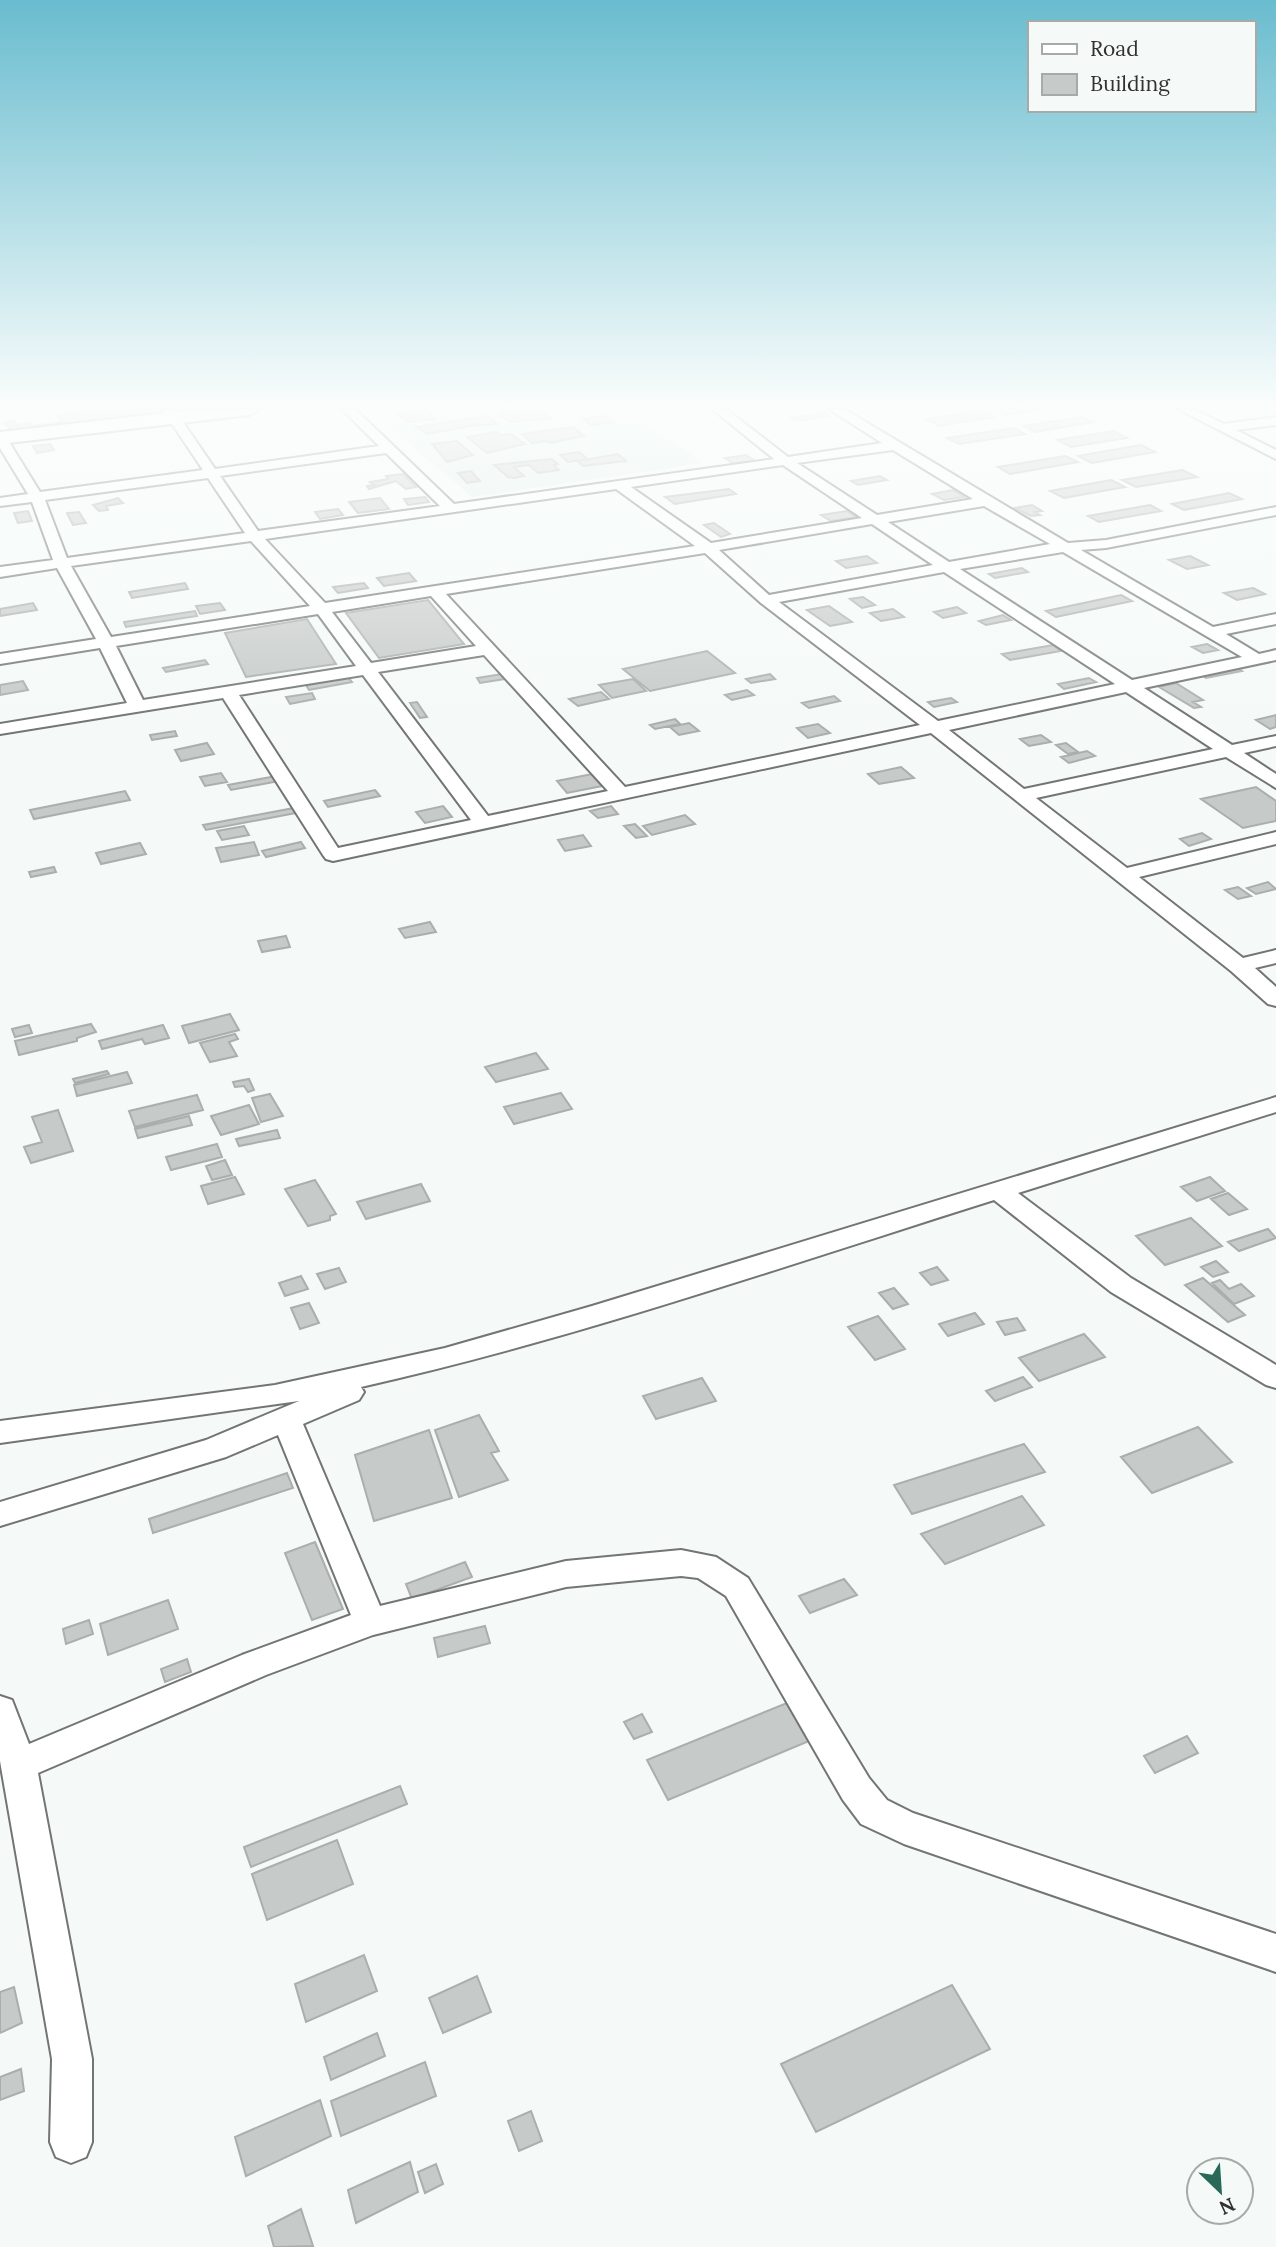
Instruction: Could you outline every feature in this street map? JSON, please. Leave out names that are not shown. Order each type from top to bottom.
[{"type":"street","points":[[43,514],[62,564],[138,708]]},
{"type":"street","points":[[240,514],[255,537],[322,609],[483,823]]},
{"type":"street","points":[[0,572],[411,514]]},
{"type":"street","points":[[660,514],[708,548],[766,600],[934,727],[1239,966],[1276,999]]},
{"type":"street","points":[[865,514],[1276,782]]},
{"type":"street","points":[[0,659],[910,514]]},
{"type":"street","points":[[1009,514],[1257,659]]},
{"type":"street","points":[[766,600],[1036,550],[1106,544],[1260,514]]},
{"type":"street","points":[[1248,516],[1276,529]]},
{"type":"street","points":[[435,591],[621,794]]},
{"type":"street","points":[[1211,632],[1276,619]]},
{"type":"street","points":[[0,729],[488,649]]},
{"type":"street","points":[[229,693],[332,855],[1276,655]]},
{"type":"street","points":[[1021,795],[1276,741]]},
{"type":"street","points":[[1123,875],[1276,838]]},
{"type":"street","points":[[1239,966],[1276,956]]},
{"type":"street","points":[[0,1514],[215,1449],[332,1398],[445,1358],[999,1191],[1276,1104]]},
{"type":"street","points":[[999,1191],[1121,1285],[1276,1378]]},
{"type":"street","points":[[0,1432],[275,1396],[445,1358]]},
{"type":"street","points":[[286,1418],[370,1622]]},
{"type":"street","points":[[19,1765],[254,1665],[370,1622],[566,1574],[681,1563],[705,1566],[737,1587],[856,1789],[874,1812],[930,1836],[1276,1953]]},
{"type":"street","points":[[0,1711],[19,1765],[72,2059],[71,2142]]},
{"type":"building","points":[[14,514],[29,514],[32,521],[18,523]]},
{"type":"building","points":[[67,514],[80,514],[86,523],[73,525]]},
{"type":"building","points":[[316,514],[343,515],[320,519]]},
{"type":"building","points":[[851,514],[856,517],[831,521],[821,515]]},
{"type":"building","points":[[1100,514],[1145,514],[1099,522],[1088,516]]},
{"type":"building","points":[[714,523],[730,534],[721,537],[704,525]]},
{"type":"building","points":[[867,556],[877,563],[846,568],[836,561]]},
{"type":"building","points":[[1190,556],[1208,565],[1187,569],[1169,560]]},
{"type":"building","points":[[1022,568],[1028,572],[995,578],[989,574]]},
{"type":"building","points":[[409,573],[416,581],[384,586],[377,578]]},
{"type":"building","points":[[185,583],[188,589],[132,598],[129,592]]},
{"type":"building","points":[[364,583],[368,588],[338,593],[333,587]]},
{"type":"building","points":[[1253,588],[1265,594],[1237,600],[1224,593]]},
{"type":"building","points":[[1121,595],[1132,601],[1056,617],[1046,611]]},
{"type":"building","points":[[863,597],[875,605],[862,608],[850,599]]},
{"type":"building","points":[[428,600],[464,644],[379,658],[346,613]]},
{"type":"building","points":[[33,603],[37,610],[0,616],[0,609]]},
{"type":"building","points":[[220,603],[225,610],[200,614],[196,606]]},
{"type":"building","points":[[829,606],[852,622],[830,626],[807,610]]},
{"type":"building","points":[[957,607],[966,613],[943,618],[934,612]]},
{"type":"building","points":[[893,609],[904,617],[881,621],[870,613]]},
{"type":"building","points":[[195,611],[197,616],[126,627],[124,622]]},
{"type":"building","points":[[1003,615],[1011,620],[986,625],[979,621]]},
{"type":"building","points":[[307,619],[336,664],[246,677],[225,633]]},
{"type":"building","points":[[1207,644],[1218,650],[1203,653],[1192,647]]},
{"type":"building","points":[[1053,645],[1061,651],[1010,660],[1002,654]]},
{"type":"building","points":[[707,651],[735,673],[650,691],[623,669]]},
{"type":"building","points":[[205,660],[208,664],[166,672],[163,668]]},
{"type":"building","points":[[1234,666],[1242,671],[1206,678],[1198,673]]},
{"type":"building","points":[[502,674],[505,679],[480,683],[477,678]]},
{"type":"building","points":[[770,674],[775,679],[751,683],[746,679]]},
{"type":"building","points":[[348,677],[352,682],[309,690],[306,685]]},
{"type":"building","points":[[1089,678],[1096,682],[1064,689],[1058,684]]},
{"type":"building","points":[[633,679],[646,691],[612,698],[599,685]]},
{"type":"building","points":[[23,681],[28,690],[0,695],[0,685]]},
{"type":"building","points":[[1176,683],[1203,700],[1193,702],[1201,707],[1194,708],[1159,687]]},
{"type":"building","points":[[747,690],[754,695],[732,700],[725,695]]},
{"type":"building","points":[[601,692],[609,699],[578,706],[569,699]]},
{"type":"building","points":[[312,693],[315,699],[290,704],[286,697]]},
{"type":"building","points":[[834,696],[840,701],[809,708],[802,703]]},
{"type":"building","points":[[951,698],[957,702],[934,707],[928,702]]},
{"type":"building","points":[[417,702],[427,717],[420,718],[410,703]]},
{"type":"building","points":[[1276,715],[1276,727],[1270,729],[1256,720]]},
{"type":"building","points":[[675,719],[680,724],[655,729],[650,725]]},
{"type":"building","points":[[689,723],[699,731],[679,735],[670,727]]},
{"type":"building","points":[[818,724],[830,733],[808,738],[797,728]]},
{"type":"building","points":[[175,731],[177,736],[152,740],[150,735]]},
{"type":"building","points":[[1041,735],[1051,742],[1029,746],[1020,739]]},
{"type":"building","points":[[207,743],[214,754],[181,761],[175,750]]},
{"type":"building","points":[[1066,743],[1078,752],[1068,754],[1056,745]]},
{"type":"building","points":[[1087,751],[1095,756],[1069,763],[1061,757]]},
{"type":"building","points":[[901,767],[914,778],[879,784],[868,774]]},
{"type":"building","points":[[221,773],[227,782],[205,786],[200,777]]},
{"type":"building","points":[[592,774],[602,786],[567,793],[557,781]]},
{"type":"building","points":[[276,776],[279,781],[231,790],[228,785]]},
{"type":"building","points":[[1256,787],[1276,801],[1276,821],[1243,828],[1201,799]]},
{"type":"building","points":[[375,790],[380,796],[328,807],[324,801]]},
{"type":"building","points":[[125,791],[130,800],[34,819],[30,810]]},
{"type":"building","points":[[443,806],[452,817],[425,823],[416,812]]},
{"type":"building","points":[[611,806],[618,814],[598,818],[590,811]]},
{"type":"building","points":[[294,808],[296,813],[206,830],[203,825]]},
{"type":"building","points":[[685,815],[695,824],[652,835],[643,826]]},
{"type":"building","points":[[635,824],[647,836],[636,838],[624,826]]},
{"type":"building","points":[[244,826],[249,835],[222,840],[217,831]]},
{"type":"building","points":[[1202,833],[1211,839],[1189,846],[1180,839]]},
{"type":"building","points":[[583,835],[591,846],[565,851],[558,840]]},
{"type":"building","points":[[254,842],[259,855],[221,862],[216,848]]},
{"type":"building","points":[[301,842],[305,848],[266,857],[262,851]]},
{"type":"building","points":[[140,843],[146,854],[101,864],[96,853]]},
{"type":"building","points":[[54,867],[56,872],[31,877],[29,872]]},
{"type":"building","points":[[1268,882],[1276,889],[1256,894],[1247,888]]},
{"type":"building","points":[[1238,887],[1251,896],[1238,899],[1225,890]]},
{"type":"building","points":[[430,922],[436,932],[405,938],[399,929]]},
{"type":"building","points":[[286,936],[290,947],[262,952],[258,941]]},
{"type":"building","points":[[230,1014],[239,1030],[189,1043],[182,1026]]},
{"type":"building","points":[[91,1024],[96,1032],[77,1038],[77,1041],[19,1055],[15,1041]]},
{"type":"building","points":[[29,1025],[32,1033],[15,1037],[12,1029]]},
{"type":"building","points":[[163,1025],[169,1038],[145,1044],[142,1039],[102,1049],[99,1041]]},
{"type":"building","points":[[235,1034],[238,1039],[229,1042],[237,1056],[210,1062],[200,1043]]},
{"type":"building","points":[[536,1053],[548,1069],[496,1082],[485,1067]]},
{"type":"building","points":[[107,1071],[109,1074],[75,1083],[73,1079]]},
{"type":"building","points":[[127,1072],[132,1083],[77,1096],[74,1085]]},
{"type":"building","points":[[249,1079],[254,1090],[248,1092],[244,1086],[235,1087],[233,1082]]},
{"type":"building","points":[[561,1093],[572,1109],[514,1124],[504,1107]]},
{"type":"building","points":[[270,1094],[283,1116],[261,1122],[252,1098]]},
{"type":"building","points":[[197,1095],[203,1110],[135,1127],[129,1111]]},
{"type":"building","points":[[249,1105],[259,1124],[221,1135],[211,1116]]},
{"type":"building","points":[[58,1110],[73,1151],[31,1163],[24,1147],[42,1142],[32,1117]]},
{"type":"building","points":[[189,1116],[192,1125],[138,1138],[135,1129]]},
{"type":"building","points":[[277,1130],[280,1138],[239,1146],[236,1139]]},
{"type":"building","points":[[217,1144],[222,1157],[171,1170],[166,1157]]},
{"type":"building","points":[[225,1160],[232,1175],[212,1180],[206,1166]]},
{"type":"building","points":[[235,1177],[244,1194],[208,1204],[201,1186]]},
{"type":"building","points":[[1210,1177],[1225,1191],[1197,1201],[1181,1187]]},
{"type":"building","points":[[315,1180],[336,1214],[330,1216],[330,1220],[308,1226],[285,1189]]},
{"type":"building","points":[[421,1184],[430,1201],[366,1219],[357,1202]]},
{"type":"building","points":[[1228,1193],[1247,1209],[1229,1215],[1211,1199]]},
{"type":"building","points":[[1191,1218],[1222,1246],[1165,1265],[1136,1236]]},
{"type":"building","points":[[1268,1229],[1276,1238],[1239,1251],[1228,1242]]},
{"type":"building","points":[[1216,1261],[1228,1272],[1213,1277],[1201,1267]]},
{"type":"building","points":[[937,1267],[948,1280],[931,1285],[920,1273]]},
{"type":"building","points":[[339,1268],[346,1282],[325,1289],[317,1274]]},
{"type":"building","points":[[301,1276],[308,1289],[285,1296],[279,1283]]},
{"type":"building","points":[[1203,1278],[1245,1315],[1228,1322],[1185,1285]]},
{"type":"building","points":[[1220,1280],[1229,1289],[1241,1284],[1254,1296],[1234,1304],[1212,1283]]},
{"type":"building","points":[[894,1288],[908,1304],[893,1309],[879,1293]]},
{"type":"building","points":[[309,1303],[319,1323],[300,1329],[291,1308]]},
{"type":"building","points":[[975,1313],[984,1324],[948,1336],[939,1324]]},
{"type":"building","points":[[878,1316],[905,1349],[875,1360],[848,1327]]},
{"type":"building","points":[[1017,1318],[1025,1330],[1005,1335],[997,1322]]},
{"type":"building","points":[[1084,1334],[1105,1357],[1039,1381],[1019,1358]]},
{"type":"building","points":[[1023,1377],[1032,1387],[995,1401],[986,1391]]},
{"type":"building","points":[[702,1378],[716,1401],[656,1419],[643,1396]]},
{"type":"building","points":[[479,1415],[499,1451],[491,1453],[508,1480],[459,1497],[435,1430]]},
{"type":"building","points":[[1198,1427],[1232,1462],[1152,1493],[1121,1457]]},
{"type":"building","points":[[429,1430],[452,1498],[374,1521],[355,1455]]},
{"type":"building","points":[[1024,1444],[1045,1472],[912,1514],[894,1485]]},
{"type":"building","points":[[287,1473],[293,1488],[153,1533],[149,1519]]},
{"type":"building","points":[[1022,1496],[1044,1525],[945,1564],[921,1534]]},
{"type":"building","points":[[315,1542],[343,1609],[312,1620],[285,1553]]},
{"type":"building","points":[[465,1562],[472,1577],[412,1599],[406,1584]]},
{"type":"building","points":[[844,1579],[857,1595],[810,1613],[799,1596]]},
{"type":"building","points":[[168,1600],[178,1629],[108,1655],[100,1624]]},
{"type":"building","points":[[89,1620],[93,1634],[66,1644],[63,1629]]},
{"type":"building","points":[[485,1626],[490,1643],[438,1657],[434,1638]]},
{"type":"building","points":[[187,1659],[191,1672],[165,1682],[161,1669]]},
{"type":"building","points":[[787,1703],[809,1741],[668,1800],[647,1760]]},
{"type":"building","points":[[642,1714],[652,1732],[634,1739],[624,1722]]},
{"type":"building","points":[[1187,1736],[1198,1753],[1155,1773],[1144,1756]]},
{"type":"building","points":[[400,1786],[407,1804],[251,1867],[244,1847]]},
{"type":"building","points":[[337,1840],[353,1884],[267,1920],[252,1874]]},
{"type":"building","points":[[364,1955],[377,1991],[306,2022],[295,1984]]},
{"type":"building","points":[[477,1976],[491,2012],[443,2033],[429,1998]]},
{"type":"building","points":[[952,1985],[990,2049],[816,2132],[781,2064]]},
{"type":"building","points":[[14,1987],[22,2023],[0,2033],[0,1992]]},
{"type":"building","points":[[377,2033],[385,2056],[331,2080],[324,2057]]},
{"type":"building","points":[[425,2062],[436,2096],[341,2136],[331,2101]]},
{"type":"building","points":[[21,2069],[24,2091],[0,2100],[0,2077]]},
{"type":"building","points":[[320,2100],[331,2136],[246,2176],[235,2137]]},
{"type":"building","points":[[531,2111],[542,2141],[519,2151],[508,2121]]},
{"type":"building","points":[[410,2162],[418,2192],[356,2223],[348,2190]]},
{"type":"building","points":[[436,2164],[443,2184],[425,2193],[418,2172]]},
{"type":"building","points":[[301,2209],[313,2246],[274,2247],[268,2226]]}]
